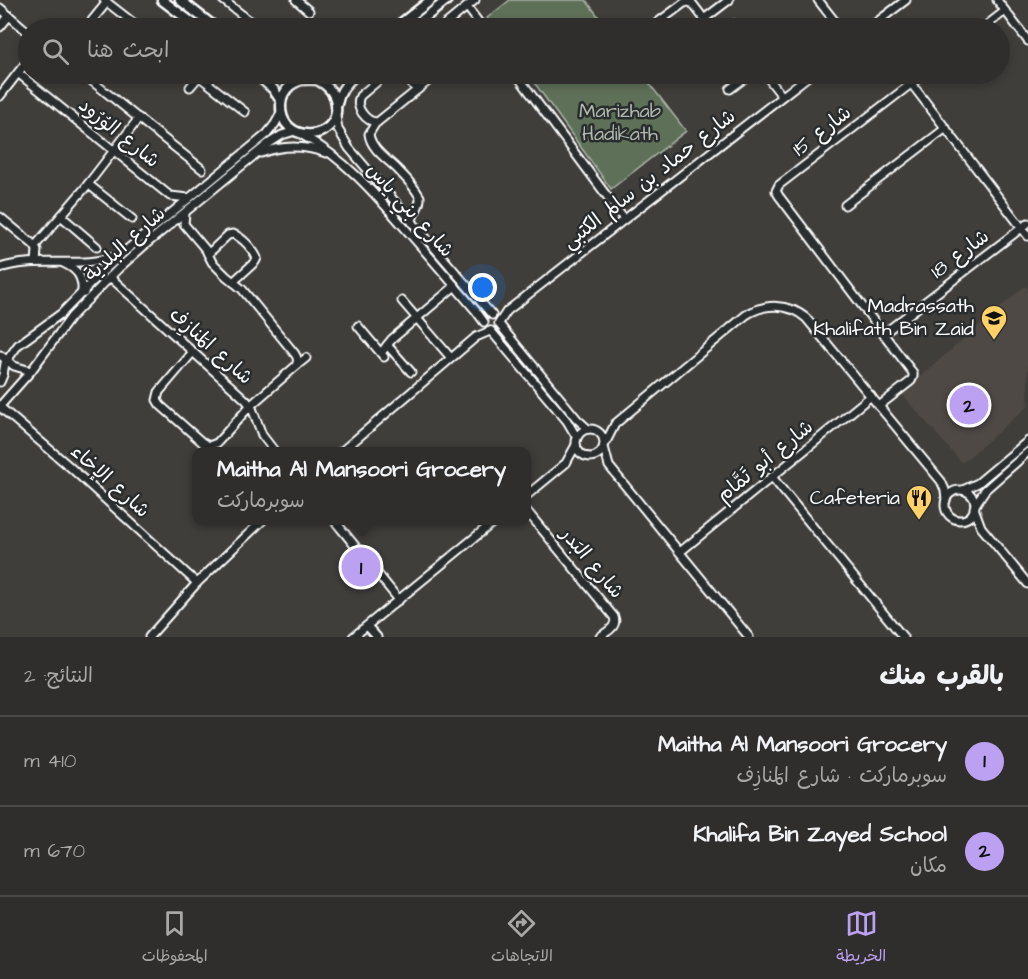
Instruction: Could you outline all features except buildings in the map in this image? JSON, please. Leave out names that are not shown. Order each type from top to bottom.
[{"type":"main road","points":[[162,0],[186,18]]},
{"type":"main road","points":[[180,0],[203,18]]},
{"type":"main road","points":[[408,18],[430,0]]},
{"type":"main road","points":[[424,18],[447,0]]},
{"type":"main road","points":[[268,84],[281,101]]},
{"type":"main road","points":[[293,84],[287,89],[281,101],[281,113],[286,123],[297,132],[306,135],[319,133],[329,126],[338,98],[346,84]]},
{"type":"main road","points":[[323,84],[335,98],[336,110]]},
{"type":"street","points":[[223,0],[246,18]]},
{"type":"street","points":[[296,0],[309,12]]},
{"type":"street","points":[[454,18],[476,0]]},
{"type":"street","points":[[705,18],[729,0]]},
{"type":"street","points":[[818,0],[832,18]]},
{"type":"street","points":[[883,18],[906,0]]},
{"type":"street","points":[[997,0],[1028,41]]},
{"type":"street","points":[[93,18],[105,1],[127,18]]},
{"type":"street","points":[[664,18],[686,2],[692,3],[703,18]]},
{"type":"street","points":[[0,8],[18,24]]},
{"type":"street","points":[[467,8],[475,18]]},
{"type":"street","points":[[996,18],[1005,11]]},
{"type":"street","points":[[0,27],[9,16]]},
{"type":"street","points":[[0,96],[18,73]]},
{"type":"street","name":"شارع الوُرُود","points":[[32,84],[170,196]]},
{"type":"street","points":[[96,84],[202,169]]},
{"type":"street","points":[[211,84],[245,112]]},
{"type":"street","points":[[375,84],[358,99],[357,104],[365,116],[372,122],[377,122]]},
{"type":"street","points":[[412,84],[417,90]]},
{"type":"street","points":[[412,222],[415,210],[420,203],[419,195],[371,143],[369,134],[377,122],[424,84]]},
{"type":"street","points":[[523,84],[624,219]]},
{"type":"street","points":[[730,89],[737,84]]},
{"type":"street","points":[[773,84],[782,96]]},
{"type":"street","name":"شارع حماد بن سالم الكتبي","points":[[500,323],[507,311],[798,84]]},
{"type":"street","name":"شارع 15","points":[[883,334],[776,191],[779,185],[910,84]]},
{"type":"street","points":[[912,84],[1025,225],[1028,236]]},
{"type":"street","name":"شارع بني ياس","points":[[336,110],[338,129],[345,143],[492,315]]},
{"type":"street","name":"شارع البلدية","points":[[0,382],[6,361],[14,350],[62,314],[124,252],[267,134],[281,113]]},
{"type":"street","points":[[365,116],[366,139],[371,147],[377,150]]},
{"type":"street","points":[[35,246],[88,184],[139,118]]},
{"type":"street","points":[[844,205],[946,128]]},
{"type":"street","name":"شارع بني ياس","points":[[297,132],[334,155],[357,175],[381,200],[484,322]]},
{"type":"street","name":"شارع البلدية","points":[[0,406],[31,371],[63,327],[119,268],[256,154],[277,138],[297,132]]},
{"type":"street","points":[[256,154],[293,146],[334,155]]},
{"type":"street","points":[[88,184],[132,219]]},
{"type":"street","points":[[169,214],[170,196],[189,198]]},
{"type":"street","points":[[403,212],[415,210]]},
{"type":"street","points":[[184,224],[185,213]]},
{"type":"street","points":[[61,216],[97,247]]},
{"type":"street","points":[[0,217],[35,246],[36,261]]},
{"type":"street","points":[[173,222],[184,224],[212,262],[242,290],[295,354],[298,360],[296,366]]},
{"type":"street","name":"شارع 18","points":[[883,334],[1025,225]]},
{"type":"street","points":[[208,254],[233,234],[255,253],[256,261],[233,282]]},
{"type":"street","points":[[0,268],[36,261],[98,261],[124,252]]},
{"type":"street","points":[[61,262],[73,268],[78,274],[82,281],[82,292],[87,294],[88,299]]},
{"type":"street","points":[[113,262],[119,268]]},
{"type":"street","name":"شارع المَنازِف","points":[[110,277],[243,398],[250,406],[262,435],[271,447]]},
{"type":"street","points":[[358,326],[382,355],[392,339],[455,286]]},
{"type":"street","points":[[402,301],[451,358]]},
{"type":"street","points":[[566,463],[601,454],[615,424],[746,315],[756,309],[780,306],[791,309],[806,318],[941,481],[945,490],[945,507],[951,516],[965,519],[981,527]]},
{"type":"street","name":"شارع حماد بن سالم الكتبي","points":[[492,315],[507,311]]},
{"type":"street","points":[[476,337],[487,317],[492,315],[498,319],[574,416],[591,429],[601,433],[609,466]]},
{"type":"street","points":[[484,322],[486,328],[491,331],[567,421],[577,441],[578,451],[609,466],[749,637]]},
{"type":"street","points":[[347,447],[476,337],[496,330],[500,323]]},
{"type":"street","points":[[879,406],[911,381],[913,375],[883,334]]},
{"type":"street","points":[[387,345],[411,372]]},
{"type":"street","points":[[0,350],[14,350]]},
{"type":"street","points":[[194,352],[159,392],[157,398],[160,405],[209,446],[215,445],[250,406],[306,358]]},
{"type":"street","points":[[0,355],[18,368],[31,371]]},
{"type":"street","name":"شارع أبو تَمَّام","points":[[680,552],[870,396]]},
{"type":"street","name":"شارع الإخاء","points":[[0,406],[63,460],[197,583]]},
{"type":"street","points":[[531,492],[566,463],[581,432],[615,424]]},
{"type":"street","points":[[945,500],[952,492],[978,483],[1028,441]]},
{"type":"street","points":[[965,519],[971,515],[985,490],[1028,452]]},
{"type":"street","points":[[771,477],[903,637]]},
{"type":"street","points":[[941,481],[972,495],[981,527],[1028,584]]},
{"type":"street","name":"شارع البَدر","points":[[531,516],[614,617],[616,622],[614,626],[600,637]]},
{"type":"street","points":[[149,637],[197,583],[258,525]]},
{"type":"street","points":[[338,525],[399,600]]},
{"type":"street","points":[[353,637],[490,525]]},
{"type":"street","points":[[367,626],[377,637]]},
{"type":"shaded area","name":"Madrassath Khalifath Bin Zaid","points":[[1025,286],[1028,289],[1028,406],[962,463],[901,393]]},
{"type":"green space","points":[[510,0],[586,0],[600,18],[487,18]]},
{"type":"green space","name":"Marizhab Hadikath","points":[[535,84],[650,84],[686,131],[611,189]]},
{"type":"place","name":"Madrassath Khalifath Bin Zaid","points":[[994,341]]},
{"type":"place","name":"Khalifa Bin Zayed School","points":[[969,405]]},
{"type":"place","name":"Cafeteria","points":[[919,521]]},
{"type":"place","name":"Maitha Al Mansoori Grocery","points":[[361,567]]}]
